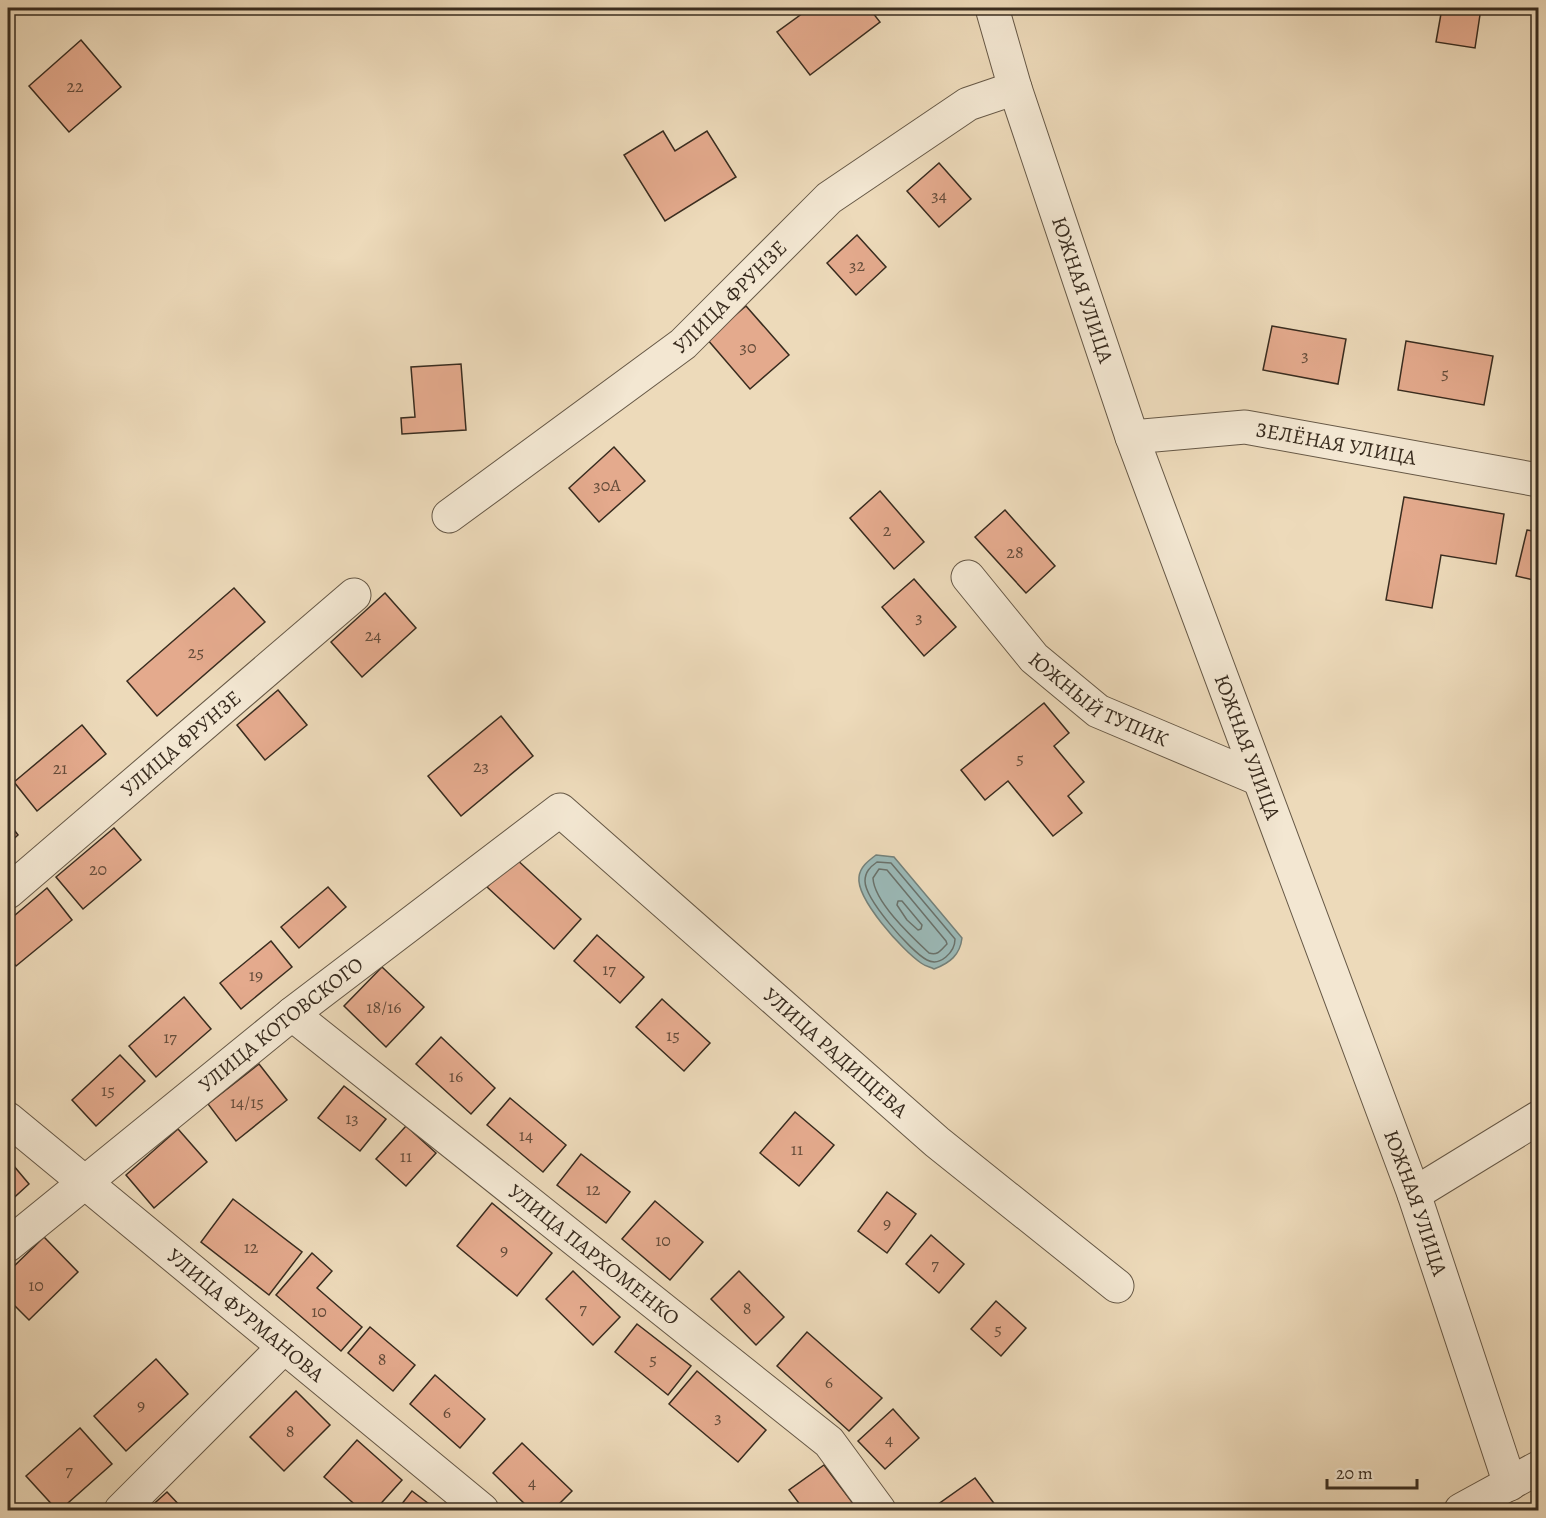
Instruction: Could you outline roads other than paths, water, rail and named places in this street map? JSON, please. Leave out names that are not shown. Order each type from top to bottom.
[{"type":"street","name":"ЮЖНАЯ УЛИЦА","points":[[992,8],[1015,88],[1132,437],[1414,1194],[1510,1484]]},
{"type":"street","name":"УЛИЦА ФРУНЗЕ","points":[[449,516],[683,344],[830,198],[968,104],[1015,88]]},
{"type":"street","name":"ЗЕЛЁНАЯ УЛИЦА","points":[[1132,437],[1245,427],[1539,480]]},
{"type":"street","name":"ЮЖНЫЙ ТУПИК","points":[[968,577],[1034,658],[1098,711],[1259,779]]},
{"type":"street","name":"УЛИЦА ФРУНЗЕ","points":[[8,892],[354,595]]},
{"type":"street","name":"УЛИЦА КОТОВСКОГО","points":[[8,1245],[292,1014],[560,810]]},
{"type":"street","name":"УЛИЦА РАДИЩЕВА","points":[[560,810],[937,1142],[1117,1286]]},
{"type":"street","name":"УЛИЦА ПАРХОМЕНКО","points":[[292,1014],[829,1442],[879,1510]]},
{"type":"street","points":[[1414,1194],[1539,1118]]},
{"type":"street","name":"УЛИЦА ФУРМАНОВА","points":[[8,1119],[482,1510]]},
{"type":"street","points":[[120,1510],[284,1347]]},
{"type":"street","points":[[1461,1510],[1539,1468]]},
{"type":"water","points":[[876,855],[894,857],[962,938],[956,954],[945,964],[934,969],[913,957],[873,911],[860,887],[859,877],[863,867]]}]
